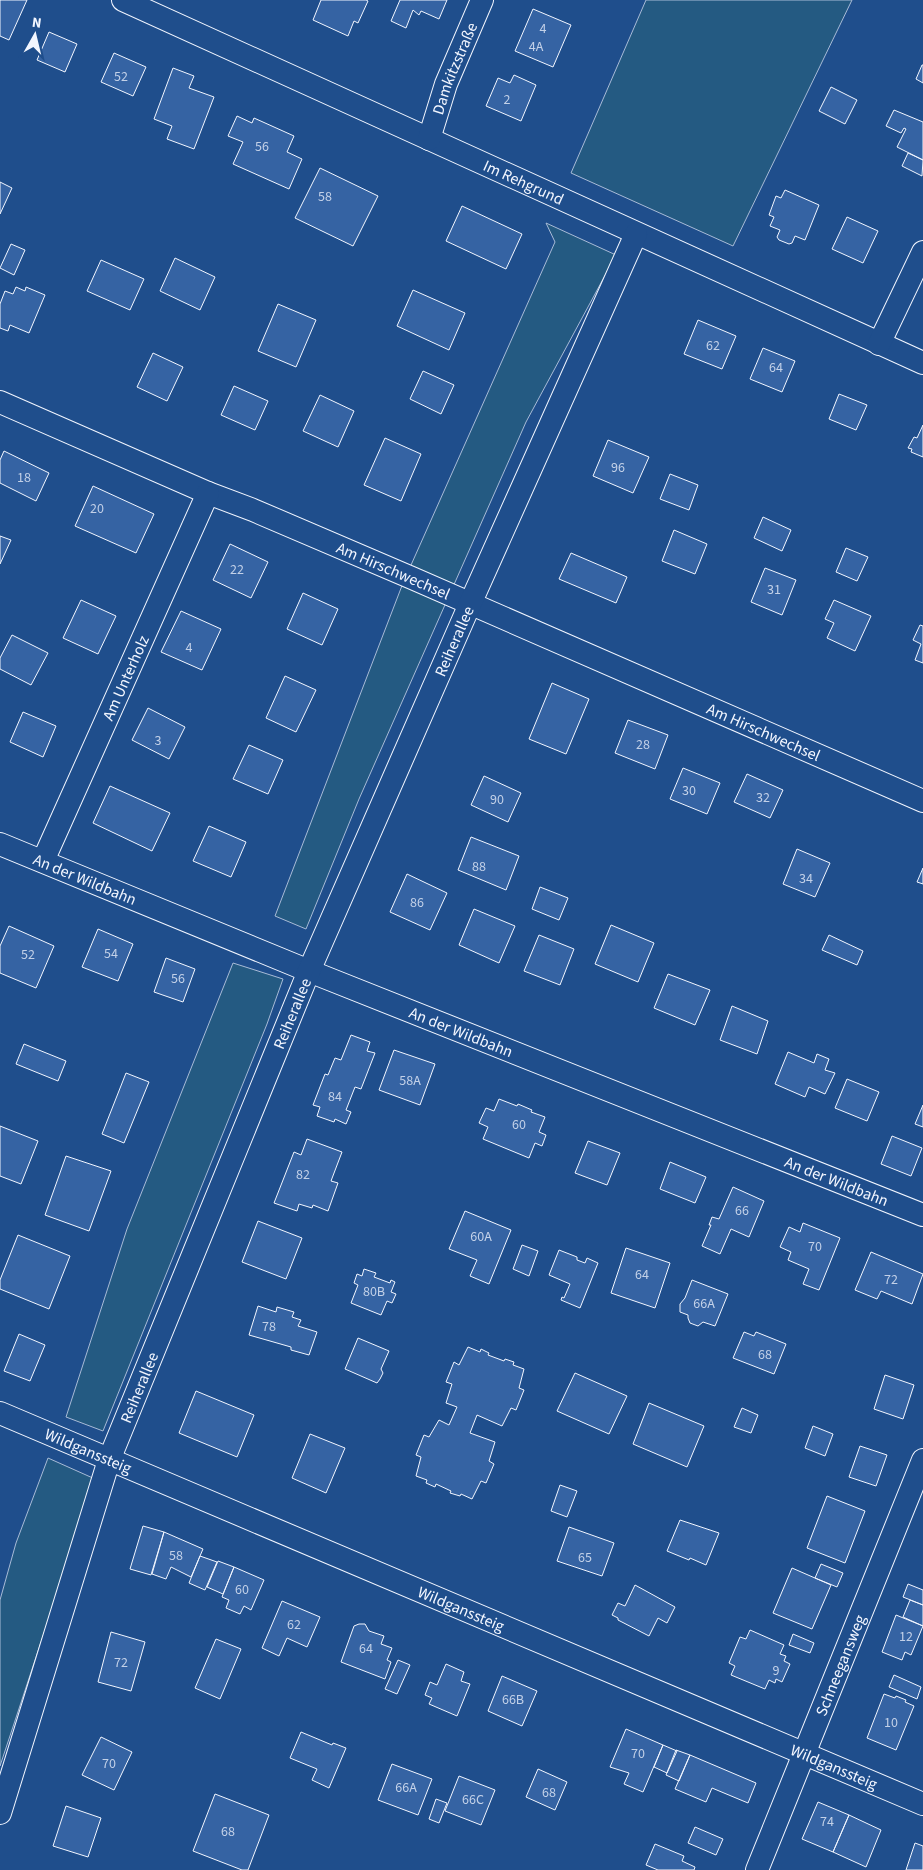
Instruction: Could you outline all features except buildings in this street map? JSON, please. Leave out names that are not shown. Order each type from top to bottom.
[{"type":"street","name":"Damkitzstraße","points":[[429,139],[446,84],[482,0]]},
{"type":"street","name":"Im Rehgrund","points":[[128,1],[923,364]]},
{"type":"street","name":"Reiherallee","points":[[0,1813],[109,1460],[309,971],[470,604],[636,234]]},
{"type":"street","points":[[879,344],[923,252]]},
{"type":"street","name":"Am Hirschwechsel","points":[[0,402],[923,801]]},
{"type":"street","name":"Am Unterholz","points":[[43,861],[208,493]]},
{"type":"street","name":"An der Wildbahn","points":[[0,844],[309,971],[923,1215]]},
{"type":"street","name":"Wildganssteig","points":[[0,1413],[923,1804]]},
{"type":"street","name":"Schneegansweg","points":[[758,1870],[923,1460]]},
{"type":"shaded area","points":[[646,0],[852,0],[733,246],[571,173]]},
{"type":"shaded area","points":[[546,223],[616,255],[526,422],[359,799],[306,929],[275,916],[403,583],[555,242]]},
{"type":"shaded area","points":[[233,963],[283,979],[267,1024],[103,1431],[66,1417],[127,1229]]},
{"type":"shaded area","points":[[48,1458],[95,1479],[0,1766],[0,1600],[16,1543]]}]
